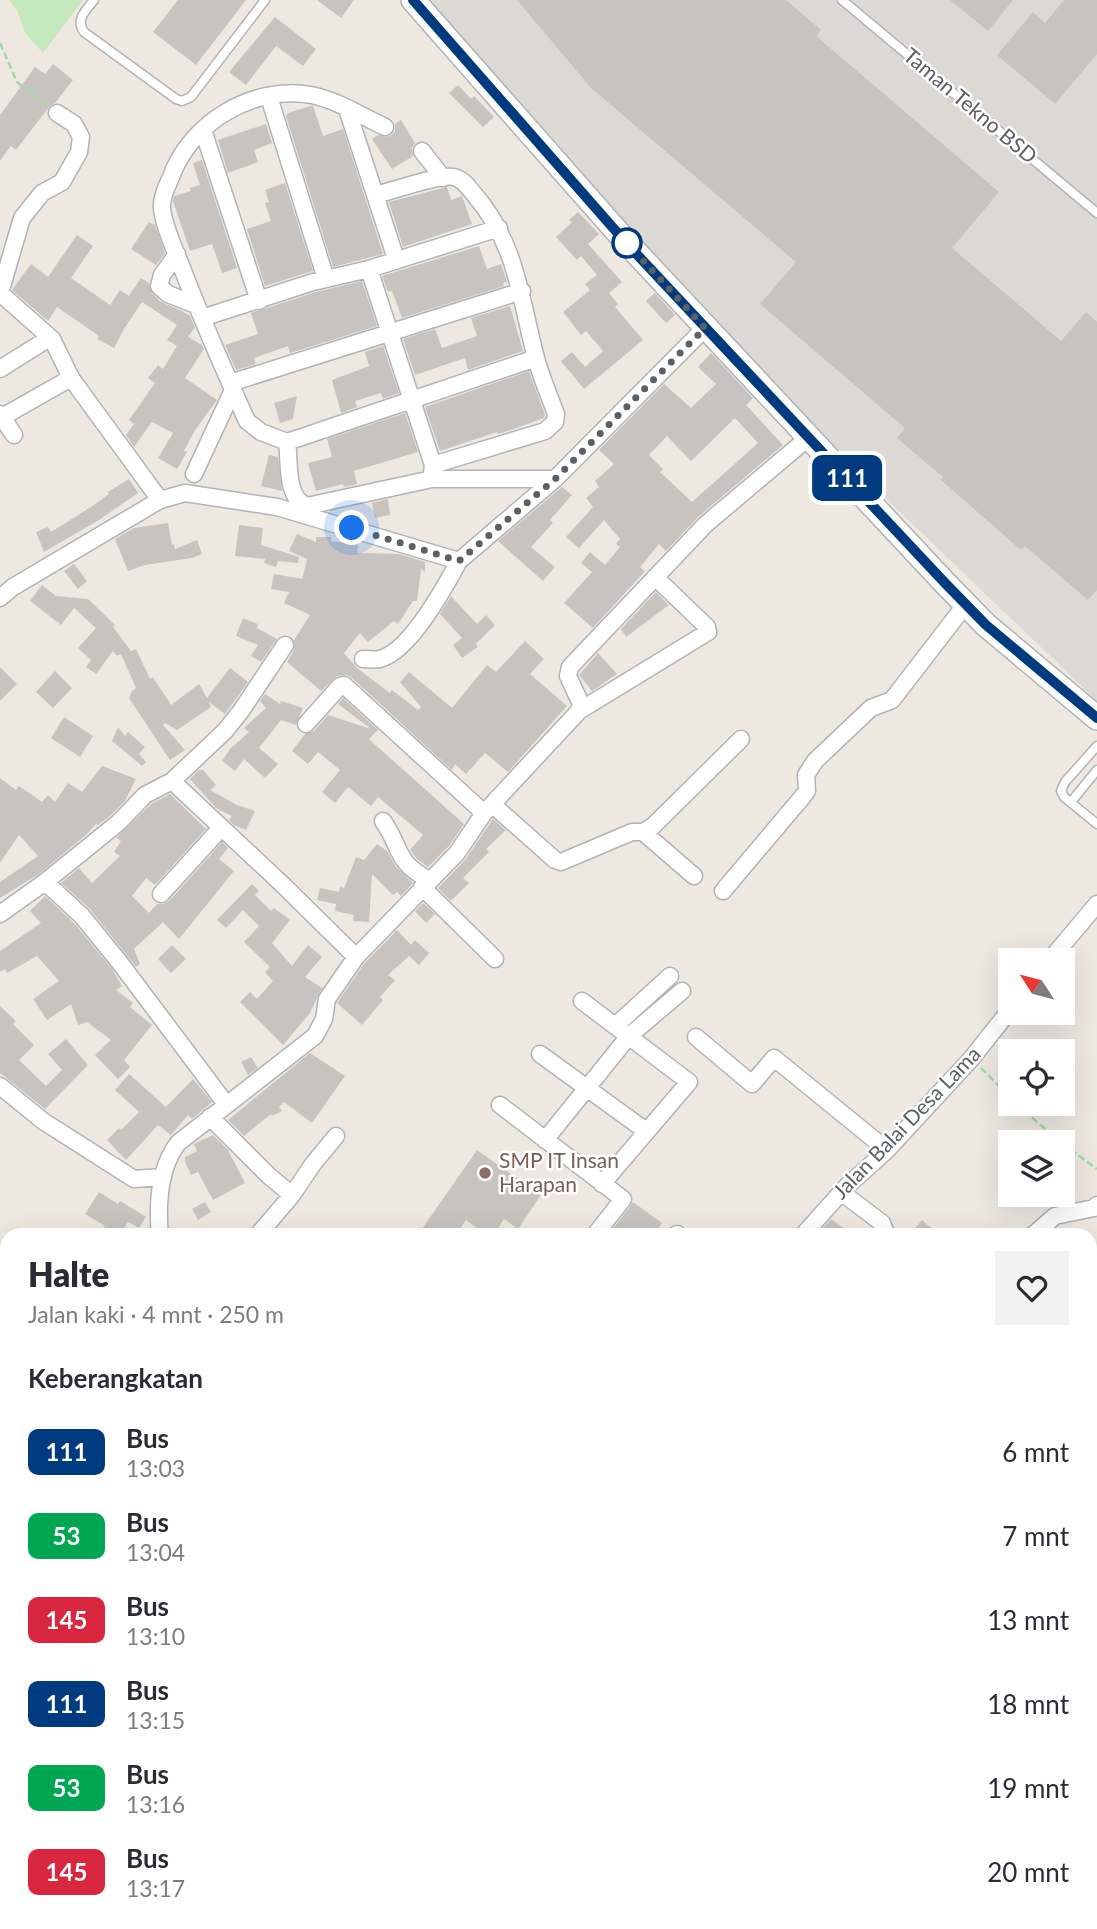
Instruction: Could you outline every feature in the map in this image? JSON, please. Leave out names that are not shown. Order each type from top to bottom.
[{"type":"main road","points":[[413,0],[629,246],[986,625],[1097,718]]},
{"type":"street","points":[[385,127],[333,102],[311,95],[269,97],[242,103],[212,120],[188,145],[174,167],[162,205],[199,311],[249,425],[287,442],[536,358]]},
{"type":"street","points":[[269,97],[326,279]]},
{"type":"street","points":[[347,109],[396,259]]},
{"type":"street","points":[[57,113],[74,124],[78,130],[81,137],[79,152],[62,182],[41,193],[22,218],[0,293],[52,339],[71,378],[160,500]]},
{"type":"street","points":[[203,130],[259,301]]},
{"type":"street","points":[[422,151],[443,178]]},
{"type":"street","points":[[287,442],[293,492],[296,500],[307,506],[433,472],[545,431],[556,420],[536,358],[512,258],[499,228],[464,183],[455,177],[443,178],[376,195]]},
{"type":"street","points":[[177,254],[162,275],[159,286],[162,291],[199,311],[259,301],[499,228]]},
{"type":"street","points":[[369,269],[391,331],[433,472]]},
{"type":"street","points":[[194,474],[231,386],[391,331],[522,291]]},
{"type":"street","points":[[363,659],[381,659],[397,648],[425,620],[459,561],[555,479],[705,328]]},
{"type":"street","points":[[0,369],[43,342]]},
{"type":"street","points":[[14,435],[1,416],[71,378]]},
{"type":"street","points":[[579,711],[581,704],[568,676],[570,667],[706,524],[808,438]]},
{"type":"street","points":[[433,472],[555,479]]},
{"type":"street","points":[[0,598],[13,587],[160,500],[185,493],[277,507],[459,561]]},
{"type":"street","points":[[160,1228],[163,1177],[169,1155],[174,1149],[226,1104],[314,1036],[322,1024],[327,999],[356,957],[457,853],[489,809],[579,711],[708,632],[707,627],[655,577]]},
{"type":"street","points":[[723,891],[804,796],[807,790],[806,775],[815,761],[871,708],[892,700],[966,604]]},
{"type":"street","points":[[0,914],[45,882],[118,823],[145,795],[172,781],[234,721],[285,645]]},
{"type":"street","points":[[306,724],[340,686],[344,685],[489,809],[558,862],[653,826],[741,739]]},
{"type":"street","points":[[172,781],[356,957]]},
{"type":"street","points":[[383,821],[394,837],[403,862],[495,959]]},
{"type":"street","points":[[161,894],[221,828]]},
{"type":"street","points":[[643,832],[694,876]]},
{"type":"street","points":[[45,882],[82,916],[105,944],[226,1104]]},
{"type":"street","points":[[1060,948],[1097,904]]},
{"type":"street","points":[[615,1026],[670,976]]},
{"type":"street","points":[[545,1140],[629,1036],[682,991]]},
{"type":"street","points":[[582,1001],[688,1082],[602,1184]]},
{"type":"street","name":"Jalan Balai Desa Lama","points":[[809,1228],[841,1192],[887,1150],[971,1059],[998,1025]]},
{"type":"street","points":[[696,1037],[752,1084],[774,1058],[887,1150]]},
{"type":"street","points":[[540,1054],[646,1130]]},
{"type":"street","points":[[0,1086],[43,1121],[134,1179],[163,1177]]},
{"type":"street","points":[[499,1105],[623,1199],[600,1228]]},
{"type":"street","points":[[210,1117],[292,1195]]},
{"type":"street","points":[[264,1228],[336,1136]]},
{"type":"street","points":[[841,1192],[882,1223],[884,1228]]},
{"type":"street","points":[[1041,1228],[1055,1216],[1094,1208],[1097,1205]]},
{"type":"lane","points":[[94,0],[80,19],[80,27],[84,32],[182,101],[191,97],[265,0]]},
{"type":"lane","name":"Taman Tekno BSD","points":[[842,0],[1097,212]]},
{"type":"lane","points":[[1097,746],[1061,788],[1061,794],[1097,824]]},
{"type":"lane","points":[[1071,802],[1097,769],[1085,759]]},
{"type":"path","points":[[0,43],[18,82],[57,113]]},
{"type":"path","points":[[971,1059],[998,1085]]},
{"type":"path","points":[[1030,1116],[1047,1130]]},
{"type":"path","points":[[1075,1153],[1097,1169]]},
{"type":"shaded area","points":[[422,0],[1097,0],[1097,701],[806,422]]},
{"type":"green space","points":[[9,0],[83,0],[43,53],[25,33],[17,10]]},
{"type":"building","points":[[178,0],[246,0],[196,65],[153,32]]},
{"type":"building","points":[[317,0],[354,0],[341,18]]},
{"type":"building","points":[[517,0],[786,0],[821,30],[816,36],[999,192],[952,248],[1061,341],[1086,312],[1097,322],[1097,590],[1088,600],[1025,546],[1021,550],[941,480],[943,477],[897,438],[905,428],[760,304],[796,262],[591,88]]},
{"type":"building","points":[[950,0],[1013,0],[988,31]]},
{"type":"building","points":[[1064,0],[1097,0],[1097,54],[1055,104],[997,55],[1033,12],[1045,23]]},
{"type":"building","points":[[275,17],[316,49],[303,66],[276,46],[246,85],[229,72]]},
{"type":"building","points":[[53,64],[73,80],[16,150],[11,146],[0,161],[0,115],[35,67],[45,74]]},
{"type":"building","points":[[458,85],[471,99],[474,96],[494,117],[483,127],[449,93]]},
{"type":"building","points":[[313,106],[323,136],[343,129],[383,254],[333,267],[286,116]]},
{"type":"building","points":[[401,120],[415,143],[412,148],[413,156],[392,169],[372,139],[378,135],[390,136],[395,131],[395,124]]},
{"type":"building","points":[[266,124],[272,143],[254,150],[258,162],[228,173],[218,140]]},
{"type":"building","points":[[202,160],[237,268],[222,273],[212,244],[190,251],[173,201],[174,196],[200,185],[193,163]]},
{"type":"building","points":[[285,183],[313,271],[265,286],[247,229],[271,221],[265,203],[269,202],[265,190]]},
{"type":"building","points":[[447,187],[451,200],[462,196],[472,224],[403,247],[389,202]]},
{"type":"building","points":[[578,212],[599,234],[588,244],[622,282],[609,293],[618,304],[615,307],[643,340],[584,389],[561,361],[572,352],[585,367],[603,351],[586,331],[581,335],[563,312],[590,290],[585,284],[597,275],[581,256],[577,260],[556,237],[572,222],[569,220]]},
{"type":"building","points":[[149,222],[155,225],[165,253],[156,265],[131,249]]},
{"type":"building","points":[[77,235],[93,246],[71,278],[110,305],[120,290],[129,296],[141,278],[149,283],[152,293],[161,302],[190,316],[195,327],[188,337],[204,349],[185,378],[217,400],[195,430],[177,469],[158,458],[173,433],[152,422],[134,447],[126,435],[134,424],[129,420],[155,383],[148,378],[158,365],[163,369],[177,346],[167,340],[177,325],[142,302],[114,348],[97,339],[99,336],[57,307],[48,321],[12,290],[31,264],[48,277]]},
{"type":"building","points":[[479,246],[487,269],[501,264],[507,282],[503,283],[504,286],[402,318],[392,291],[388,292],[382,276]]},
{"type":"building","points":[[362,281],[377,326],[290,353],[288,346],[254,358],[256,364],[236,370],[225,345],[258,334],[251,313],[316,292]]},
{"type":"building","points":[[655,293],[675,315],[666,323],[646,301]]},
{"type":"building","points":[[510,306],[523,351],[468,370],[465,358],[415,375],[403,339],[435,329],[442,348],[477,336],[471,318]]},
{"type":"building","points":[[383,346],[399,393],[383,399],[381,393],[355,401],[357,407],[341,413],[332,380],[369,366],[365,352]]},
{"type":"building","points":[[711,353],[753,398],[746,405],[783,445],[699,516],[666,551],[659,544],[640,567],[645,571],[593,628],[564,603],[592,572],[581,563],[590,552],[605,565],[620,547],[616,544],[620,539],[604,520],[579,548],[566,537],[593,507],[586,498],[599,487],[595,481],[614,464],[599,450],[664,384],[691,408],[716,384],[698,367]],"holes":[[[735,418],[758,443],[692,502],[660,472],[663,469],[649,455],[667,436],[691,461]]]},
{"type":"building","points":[[529,371],[544,418],[440,451],[425,407]]},
{"type":"building","points":[[297,396],[293,419],[280,423],[274,403]]},
{"type":"building","points":[[405,413],[418,452],[354,471],[357,484],[344,487],[343,484],[316,491],[308,463],[332,457],[327,439]]},
{"type":"building","points":[[269,455],[278,457],[282,491],[261,486]]},
{"type":"building","points":[[129,479],[138,493],[99,520],[44,552],[36,532],[48,527],[51,532]]},
{"type":"building","points":[[562,487],[572,495],[550,520],[553,523],[531,547],[555,567],[543,581],[498,541]]},
{"type":"building","points":[[388,499],[390,515],[375,518],[372,503]]},
{"type":"building","points":[[168,523],[175,549],[197,540],[202,554],[128,571],[115,539],[134,528]]},
{"type":"building","points":[[239,525],[263,528],[261,545],[299,557],[298,563],[278,561],[276,567],[264,563],[265,559],[235,556]]},
{"type":"building","points":[[297,534],[316,542],[316,537],[331,537],[331,541],[358,545],[357,553],[399,554],[425,562],[425,572],[421,569],[417,601],[413,601],[398,624],[394,621],[368,642],[360,633],[344,653],[357,668],[390,693],[392,690],[418,710],[421,707],[400,682],[409,672],[452,708],[487,665],[496,672],[525,641],[544,659],[530,674],[567,706],[508,772],[485,753],[466,774],[455,764],[452,770],[351,677],[337,676],[321,691],[287,662],[294,650],[294,640],[310,615],[284,603],[289,592],[271,589],[274,574],[302,579],[307,559],[289,551]]},
{"type":"building","points":[[74,564],[87,581],[78,589],[64,571]]},
{"type":"building","points":[[42,585],[56,596],[88,599],[115,625],[113,627],[131,651],[136,649],[150,679],[153,677],[171,705],[199,684],[207,698],[230,668],[248,682],[225,714],[209,702],[211,707],[177,730],[165,723],[163,725],[185,750],[170,760],[129,698],[136,688],[121,654],[117,656],[113,651],[96,674],[86,667],[91,660],[78,648],[96,628],[74,608],[61,625],[30,601]]},
{"type":"building","points":[[656,592],[669,605],[626,637],[621,629]]},
{"type":"building","points":[[451,596],[477,624],[486,615],[495,625],[476,644],[478,647],[462,658],[453,645],[462,638],[440,614]]},
{"type":"building","points":[[243,618],[258,624],[257,628],[277,639],[261,662],[251,656],[258,645],[236,636]]},
{"type":"building","points":[[598,653],[617,674],[592,691],[579,675]]},
{"type":"building","points":[[0,667],[17,684],[0,701]]},
{"type":"building","points":[[55,671],[72,688],[53,708],[36,692]]},
{"type":"building","points":[[265,694],[280,704],[281,701],[303,708],[296,725],[281,720],[259,748],[278,764],[265,778],[244,759],[235,771],[222,761],[230,749],[249,732],[244,728],[266,708],[260,701]]},
{"type":"building","points":[[343,698],[378,730],[369,739],[464,824],[449,846],[428,867],[410,850],[423,835],[378,797],[371,806],[348,787],[335,803],[322,792],[340,770],[318,752],[308,764],[292,751],[305,734],[314,731],[328,715],[371,729],[338,704]]},
{"type":"building","points":[[64,717],[93,736],[80,757],[51,738]]},
{"type":"building","points":[[118,727],[125,736],[128,732],[145,747],[139,754],[146,762],[142,766],[112,741]]},
{"type":"building","points":[[102,766],[136,779],[125,801],[39,874],[0,898],[0,882],[38,856],[19,835],[0,863],[0,778],[16,790],[19,786],[42,802],[48,795],[55,802],[68,783],[82,792]]},
{"type":"building","points":[[199,770],[203,770],[216,785],[210,790],[237,805],[255,811],[246,830],[234,825],[229,820],[232,816],[216,808],[190,779]]},
{"type":"building","points":[[170,794],[206,829],[155,885],[146,878],[132,896],[149,913],[157,904],[169,901],[222,842],[228,848],[219,859],[234,871],[179,939],[163,922],[134,949],[140,964],[136,967],[90,909],[61,883],[79,868],[92,883],[120,856],[114,852],[121,841],[116,838],[151,804]]},
{"type":"building","points":[[493,819],[506,830],[486,849],[489,852],[463,878],[469,883],[451,901],[438,888],[465,860]]},
{"type":"building","points":[[377,844],[387,851],[396,867],[413,883],[401,896],[397,892],[393,895],[372,874],[369,922],[353,921],[354,915],[335,911],[336,904],[317,900],[320,888],[339,892],[340,887],[344,888],[356,857],[364,860]]},
{"type":"building","points":[[252,884],[259,891],[255,895],[271,911],[274,908],[290,920],[272,943],[292,966],[308,945],[322,957],[305,977],[322,988],[310,1013],[283,1045],[240,1002],[250,992],[257,999],[273,981],[265,972],[270,967],[244,942],[259,926],[243,910],[226,928],[217,920]]},
{"type":"building","points":[[45,896],[74,923],[112,969],[122,986],[116,990],[133,1003],[130,1007],[152,1025],[124,1060],[130,1067],[118,1079],[95,1055],[111,1040],[87,1022],[78,1025],[71,1004],[47,1020],[33,999],[59,981],[37,956],[7,973],[5,969],[0,972],[0,951],[41,923],[30,911]]},
{"type":"building","points":[[423,903],[435,914],[426,923],[415,911]]},
{"type":"building","points":[[397,930],[411,945],[415,940],[429,953],[419,965],[409,956],[388,975],[395,980],[380,997],[383,1000],[362,1025],[337,1003],[364,964]]},
{"type":"building","points":[[172,945],[186,959],[171,973],[158,959]]},
{"type":"building","points":[[0,1006],[16,1021],[13,1024],[34,1045],[19,1060],[46,1086],[62,1070],[48,1054],[66,1039],[88,1065],[45,1109],[0,1073]]},
{"type":"building","points":[[310,1053],[345,1076],[312,1123],[284,1102],[279,1107],[282,1111],[272,1116],[271,1114],[244,1136],[228,1120]]},
{"type":"building","points":[[251,1057],[258,1068],[248,1075],[241,1062]]},
{"type":"building","points":[[129,1074],[166,1107],[193,1079],[212,1102],[192,1119],[188,1115],[171,1135],[158,1125],[126,1160],[107,1140],[139,1112],[115,1090]]},
{"type":"building","points":[[213,1135],[228,1150],[245,1183],[213,1200],[198,1172],[191,1175],[185,1157],[197,1151],[194,1144]]},
{"type":"building","name":"SMP IT Insan Harapan","points":[[477,1150],[541,1195],[519,1228],[504,1219],[498,1228],[477,1228],[466,1220],[460,1228],[423,1228]]},
{"type":"building","points":[[99,1192],[146,1217],[139,1228],[128,1222],[124,1228],[104,1228],[105,1226],[85,1214]]},
{"type":"building","points":[[205,1202],[211,1212],[198,1220],[192,1209]]},
{"type":"building","points":[[633,1202],[662,1223],[659,1228],[614,1228]]},
{"type":"building","points":[[831,1219],[844,1228],[823,1228]]},
{"type":"building","points":[[922,1220],[931,1228],[916,1228]]},
{"type":"bus line","name":"111","points":[[413,0],[629,246],[945,583],[986,625],[1097,718]]},
{"type":"place","name":"SMP IT Insan Harapan","points":[[485,1173]]},
{"type":"route","points":[[352,528],[459,561],[555,479],[705,328],[627,243]]}]
